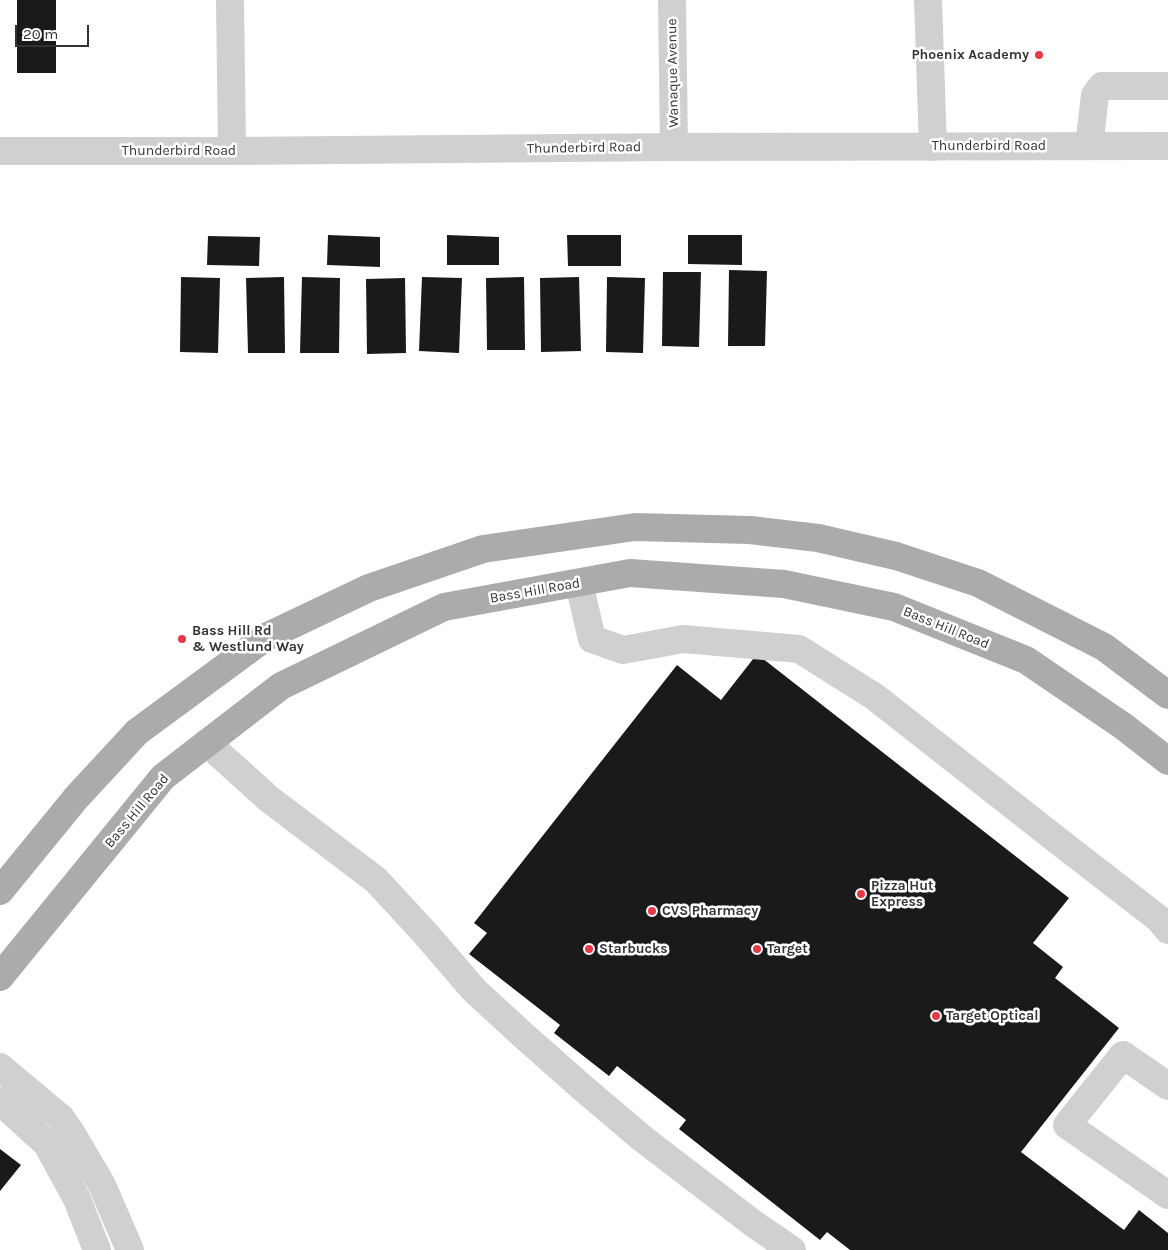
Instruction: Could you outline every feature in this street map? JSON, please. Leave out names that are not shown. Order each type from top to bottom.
[{"type":"main road","points":[[0,891],[76,798],[138,732],[266,637],[369,588],[483,549],[635,527],[750,530],[818,538],[896,556],[978,583],[1104,647],[1168,695]]},
{"type":"main road","name":"Bass Hill Road","points":[[0,977],[163,777],[281,686],[444,607],[630,573],[784,584],[894,607],[1026,660],[1123,726],[1168,761]]},
{"type":"street","points":[[230,0],[232,151]]},
{"type":"street","name":"Wanaque Avenue","points":[[672,0],[674,147]]},
{"type":"street","points":[[928,0],[933,147]]},
{"type":"street","points":[[1089,146],[1096,95],[1102,86],[1168,86]]},
{"type":"street","name":"Thunderbird Road","points":[[0,152],[674,147],[1168,146]]},
{"type":"street","points":[[579,583],[592,639],[623,650],[683,639],[800,649],[875,697],[1159,919],[1168,930]]},
{"type":"street","points":[[207,743],[269,798],[376,880],[474,990],[584,1089],[643,1139],[754,1224],[792,1250]]},
{"type":"street","points":[[1168,1086],[1123,1055],[1067,1125],[1168,1195]]},
{"type":"street","points":[[0,1067],[61,1118],[102,1184],[130,1250]]},
{"type":"street","points":[[0,1101],[47,1144],[76,1199],[97,1250]]},
{"type":"building","points":[[17,0],[56,0],[56,73],[17,73]]},
{"type":"building","points":[[328,235],[380,237],[380,267],[327,265]]},
{"type":"building","points":[[447,235],[499,237],[499,265],[447,265]]},
{"type":"building","points":[[567,235],[621,235],[621,266],[568,266]]},
{"type":"building","points":[[688,235],[742,235],[742,265],[688,264]]},
{"type":"building","points":[[208,236],[260,237],[259,266],[207,265]]},
{"type":"building","points":[[729,270],[767,271],[765,346],[728,346]]},
{"type":"building","points":[[663,272],[701,272],[699,347],[662,346]]},
{"type":"building","points":[[181,277],[220,278],[218,353],[180,352]]},
{"type":"building","points":[[284,277],[285,353],[248,353],[246,278]]},
{"type":"building","points":[[302,277],[340,278],[339,353],[300,353]]},
{"type":"building","points":[[422,277],[462,278],[459,353],[419,351]]},
{"type":"building","points":[[524,277],[525,350],[487,350],[486,278]]},
{"type":"building","points":[[579,277],[581,351],[541,352],[540,278]]},
{"type":"building","points":[[607,277],[645,278],[643,353],[606,352]]},
{"type":"building","points":[[405,278],[406,353],[367,354],[366,279]]},
{"type":"building","name":"Target","points":[[757,654],[1069,898],[1033,943],[1063,967],[1055,978],[1119,1028],[1021,1152],[1124,1230],[1139,1210],[1168,1233],[1168,1250],[850,1250],[827,1232],[820,1240],[679,1129],[686,1120],[617,1066],[609,1076],[554,1033],[560,1025],[469,954],[487,933],[474,923],[677,665],[721,700]]},
{"type":"building","points":[[0,1149],[21,1165],[0,1191]]},
{"type":"place","name":"Phoenix Academy","points":[[1039,55]]},
{"type":"place","name":"Bass Hill Rd & Westlund Way","points":[[182,639]]},
{"type":"place","name":"Pizza Hut Express","points":[[861,894]]},
{"type":"place","name":"CVS Pharmacy","points":[[652,911]]},
{"type":"place","name":"Starbucks","points":[[589,949]]},
{"type":"place","name":"Target","points":[[757,949]]},
{"type":"place","name":"Target Optical","points":[[936,1016]]}]
